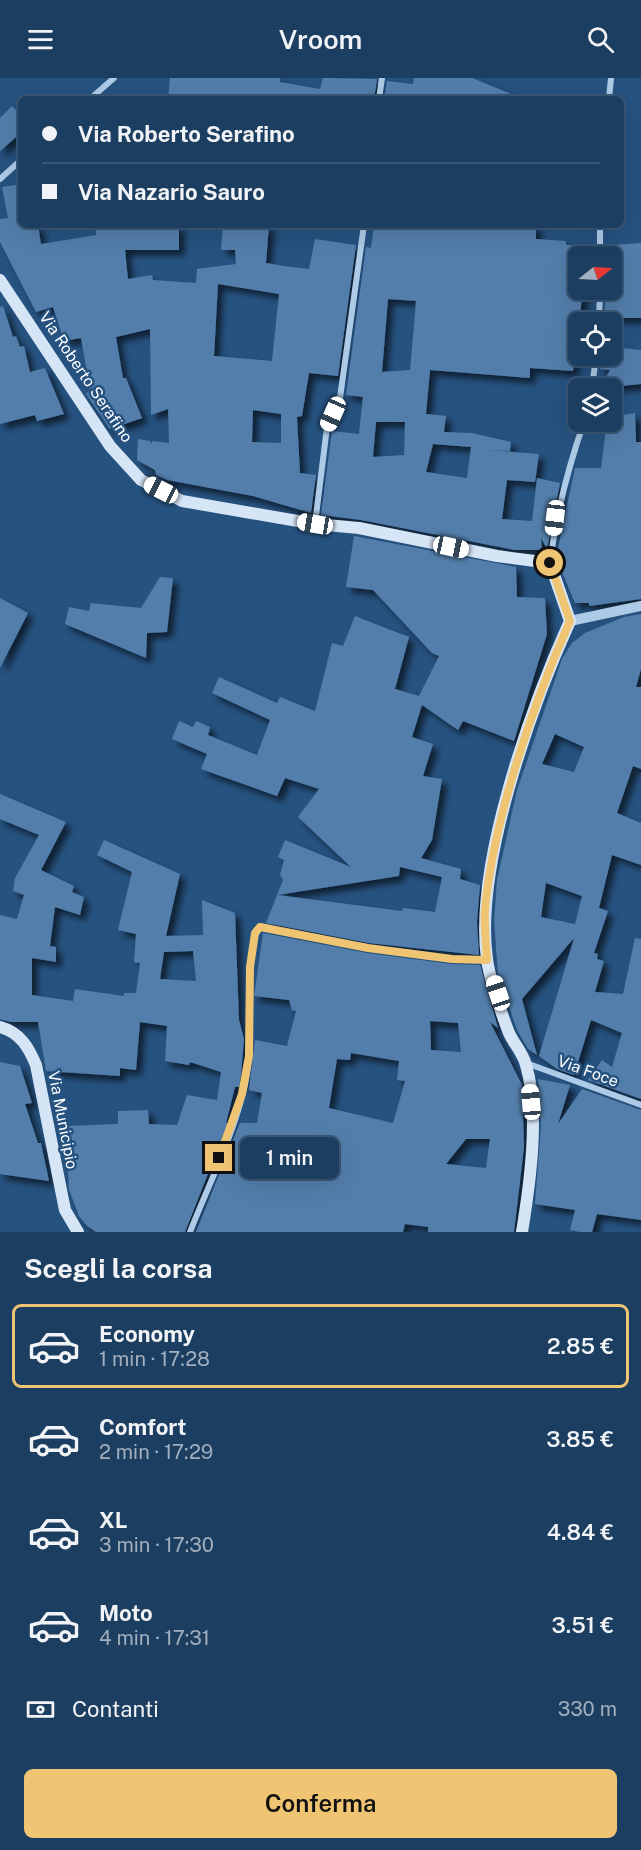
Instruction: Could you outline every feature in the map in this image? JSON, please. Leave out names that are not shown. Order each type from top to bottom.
[{"type":"main road","name":"Via Roberto Serafino","points":[[0,280],[110,446],[141,480],[182,501],[315,524],[359,528],[497,556],[550,563]]},
{"type":"main road","points":[[522,1232],[531,1174],[531,1102],[526,1063],[509,1032],[487,960],[485,911],[504,809],[537,703],[570,621],[550,563]]},
{"type":"main road","name":"Via Municipio","points":[[0,1027],[12,1032],[27,1045],[36,1065],[65,1210],[78,1232]]},
{"type":"street","points":[[93,96],[114,78]]},
{"type":"street","points":[[379,96],[382,78]]},
{"type":"street","points":[[609,96],[611,78]]},
{"type":"street","points":[[0,179],[18,163]]},
{"type":"street","points":[[315,524],[327,428],[339,405],[364,228]]},
{"type":"street","points":[[600,228],[600,246]]},
{"type":"street","points":[[550,563],[555,518],[581,432]]},
{"type":"street","points":[[570,621],[641,606]]},
{"type":"street","points":[[190,1232],[242,1094],[249,1056],[250,967],[255,933],[260,927],[368,948],[452,959],[487,960]]},
{"type":"street","name":"Via Foce","points":[[526,1063],[641,1105]]},
{"type":"building","points":[[170,78],[280,78],[280,82],[320,89],[323,78],[377,79],[374,96],[168,96]]},
{"type":"building","points":[[414,78],[472,78],[516,96],[384,96],[387,81],[413,84]]},
{"type":"building","points":[[12,106],[18,113],[18,136],[0,151],[0,118]]},
{"type":"building","points":[[18,184],[18,228],[38,228],[41,244],[96,235],[95,228],[179,228],[179,250],[125,250],[128,279],[152,275],[153,280],[196,283],[197,269],[236,264],[235,250],[221,250],[223,228],[269,228],[266,263],[284,266],[309,269],[315,239],[356,245],[338,376],[309,373],[302,416],[297,417],[300,473],[316,475],[311,513],[253,496],[167,480],[156,475],[155,470],[137,460],[138,439],[150,441],[152,444],[152,441],[169,443],[168,409],[151,415],[150,329],[116,337],[123,378],[126,378],[142,418],[110,429],[86,394],[90,390],[81,338],[64,341],[53,307],[36,312],[0,242],[0,219],[8,218],[2,187]],"holes":[[[218,284],[279,294],[272,361],[214,356]],[[253,410],[281,414],[281,443],[252,442]]]},
{"type":"building","points":[[374,228],[536,228],[536,239],[566,241],[566,245],[579,245],[568,246],[568,300],[582,300],[580,312],[568,312],[568,366],[574,366],[573,371],[530,368],[530,378],[430,370],[426,414],[446,416],[444,432],[472,433],[511,442],[510,451],[488,450],[539,454],[535,482],[507,480],[502,519],[532,521],[537,478],[560,483],[547,549],[541,538],[542,550],[515,550],[361,520],[321,515],[332,431],[359,434],[363,397],[346,395],[366,247],[371,248]],"holes":[[[388,299],[416,301],[410,370],[382,372]],[[376,422],[405,422],[404,455],[373,457]],[[433,444],[471,447],[467,478],[426,472]]]},
{"type":"building","points":[[641,243],[641,318],[622,318],[622,312],[604,312],[605,300],[622,300],[622,246],[612,245]]},
{"type":"building","points":[[3,306],[13,337],[16,336],[20,347],[24,346],[30,372],[45,368],[64,414],[37,421],[35,415],[0,424],[0,307]]},
{"type":"building","points":[[622,348],[641,350],[641,384],[622,386],[622,378],[606,378],[610,370],[600,369],[600,366],[622,366]]},
{"type":"building","points":[[635,413],[636,442],[641,442],[641,599],[589,606],[589,603],[575,603],[556,558],[575,468],[601,468],[606,432],[622,432],[622,415]]},
{"type":"building","points":[[354,536],[516,567],[517,597],[545,598],[547,634],[514,741],[463,721],[458,730],[422,705],[412,737],[433,744],[423,776],[442,779],[432,840],[421,858],[461,869],[460,879],[480,885],[477,922],[479,955],[369,943],[266,923],[277,895],[283,880],[280,875],[284,860],[278,857],[285,840],[351,867],[298,817],[319,789],[285,778],[277,796],[201,769],[207,754],[172,739],[179,721],[193,727],[196,721],[210,727],[208,735],[257,755],[270,720],[212,693],[219,677],[277,703],[280,697],[315,711],[332,643],[343,646],[355,616],[409,637],[395,689],[419,696],[439,656],[432,653],[373,590],[346,587]],"holes":[[[400,867],[442,877],[435,912],[403,908],[402,911],[277,895],[399,876]]]},
{"type":"building","points":[[160,577],[173,578],[167,632],[147,633],[146,658],[65,624],[69,607],[89,611],[91,603],[141,608]]},
{"type":"building","points":[[0,598],[28,613],[0,668]]},
{"type":"building","points":[[641,614],[641,669],[636,687],[641,687],[641,769],[633,766],[617,813],[641,823],[641,865],[612,855],[599,908],[608,911],[594,953],[598,954],[597,959],[604,961],[595,992],[623,994],[635,938],[641,939],[641,1099],[588,1080],[602,1060],[612,1067],[622,1033],[591,1020],[574,1075],[557,1069],[539,1056],[574,938],[522,999],[537,1055],[528,1049],[517,1030],[498,974],[494,921],[497,880],[517,790],[562,659],[572,643],[585,633],[624,617]],"holes":[[[555,734],[584,747],[574,772],[542,764]],[[546,883],[582,896],[575,924],[541,917]]]},
{"type":"building","points":[[0,794],[66,822],[41,870],[74,886],[72,892],[84,897],[80,915],[55,907],[50,946],[56,947],[56,962],[32,958],[32,995],[73,1001],[75,989],[124,996],[124,993],[136,993],[140,963],[134,962],[136,934],[118,930],[132,872],[97,855],[104,840],[180,874],[166,936],[203,935],[202,900],[235,913],[239,1020],[244,1039],[241,1075],[239,1087],[235,1087],[226,1123],[228,1123],[185,1232],[96,1232],[87,1226],[79,1216],[69,1190],[66,1126],[118,1124],[118,1111],[148,1110],[149,1124],[177,1125],[187,1095],[217,1100],[221,1072],[190,1062],[189,1065],[165,1061],[167,1026],[140,1022],[136,1070],[120,1068],[120,1076],[46,1071],[38,1022],[11,1022],[0,1019],[0,915],[17,919],[24,895],[13,891],[15,878],[39,835],[0,819]],"holes":[[[193,951],[196,981],[160,979],[164,952]]]},
{"type":"building","points":[[263,933],[367,953],[451,964],[480,965],[498,1028],[490,1022],[522,1085],[524,1147],[514,1232],[428,1232],[428,1227],[405,1224],[403,1232],[196,1232],[240,1123],[257,1123],[262,1093],[249,1090],[255,1040],[287,1046],[296,1011],[292,1010],[289,1000],[254,996]],"holes":[[[430,1021],[458,1023],[461,1052],[431,1050]],[[351,1053],[399,1061],[397,1080],[405,1081],[393,1123],[329,1108],[337,1059],[350,1060]],[[466,1139],[490,1139],[486,1168],[446,1164]]]},
{"type":"building","points":[[0,1062],[20,1066],[32,1103],[25,1104],[38,1143],[41,1143],[49,1181],[0,1174]]},
{"type":"building","points":[[538,1079],[570,1085],[558,1124],[582,1089],[641,1110],[641,1220],[597,1214],[592,1232],[580,1232],[570,1230],[575,1210],[535,1204],[541,1126]]},
{"type":"route","points":[[219,1158],[242,1094],[249,1056],[250,967],[255,933],[260,927],[368,948],[452,959],[487,960],[485,911],[504,809],[537,703],[570,621],[550,563]]}]
